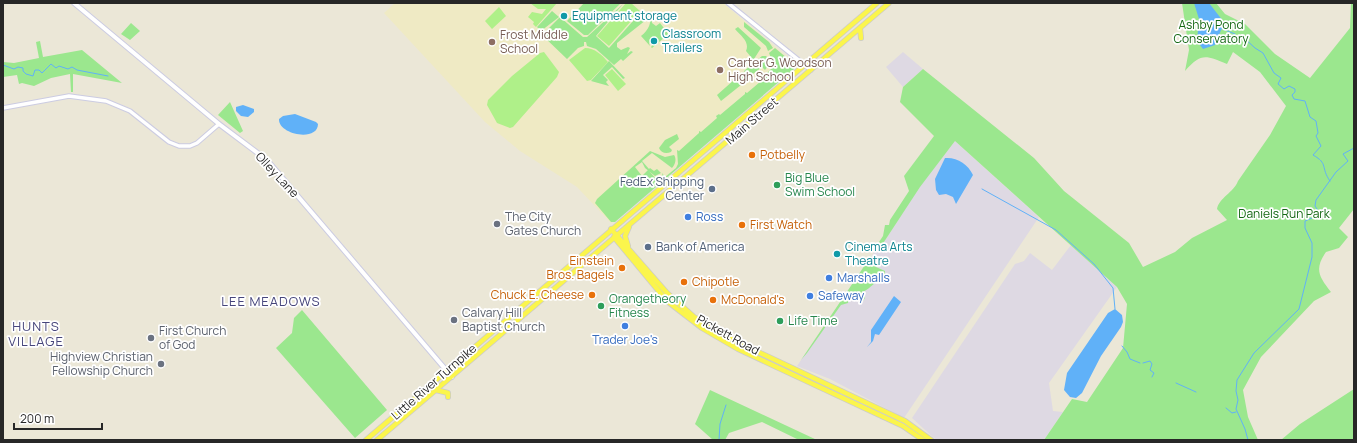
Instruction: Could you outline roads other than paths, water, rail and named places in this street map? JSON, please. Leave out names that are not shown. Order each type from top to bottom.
[{"type":"main road","name":"Olley Lane","points":[[74,3],[219,124],[259,153],[274,168],[452,377]]},
{"type":"main road","name":"Main Street","points":[[611,230],[877,3]]},
{"type":"main road","name":"Main Street","points":[[616,237],[889,3]]},
{"type":"main road","points":[[860,28],[861,38]]},
{"type":"main road","points":[[631,251],[625,236],[632,223]]},
{"type":"main road","name":"Pickett Road","points":[[611,230],[666,301],[702,328],[738,349],[903,426],[923,440]]},
{"type":"main road","name":"Little River Turnpike","points":[[366,440],[611,230]]},
{"type":"main road","name":"Pickett Road","points":[[616,237],[631,251],[676,301],[710,327],[737,342],[905,421],[931,440]]},
{"type":"main road","name":"Little River Turnpike","points":[[377,440],[616,237]]},
{"type":"main road","points":[[436,390],[445,391],[448,393],[448,397]]},
{"type":"street","points":[[728,3],[811,70]]},
{"type":"street","points":[[3,108],[69,96],[106,101],[130,111],[168,142],[183,147],[197,143],[219,124]]},
{"type":"water","points":[[1194,3],[1209,3],[1223,21],[1223,25],[1215,45],[1203,49],[1197,41],[1199,19]]},
{"type":"water","points":[[243,105],[254,109],[254,112],[248,117],[241,116],[236,111],[236,107]]},
{"type":"water","points":[[295,114],[316,122],[318,124],[316,130],[305,135],[291,132],[280,125],[279,119],[283,116]]},
{"type":"water","points":[[945,158],[962,162],[973,175],[956,204],[953,197],[946,194],[939,195],[936,190],[935,179]]},
{"type":"water","points":[[894,296],[901,302],[879,335],[875,334],[873,341],[867,347],[871,342],[871,330]]},
{"type":"water","points":[[1115,309],[1122,315],[1123,322],[1121,327],[1101,356],[1082,393],[1076,398],[1070,397],[1064,390],[1067,373],[1108,313]]},
{"type":"waterway","points":[[1220,28],[1235,34]]},
{"type":"waterway","points":[[1243,37],[1263,53],[1274,73],[1281,78],[1278,84],[1284,89],[1289,86],[1295,89],[1295,92],[1292,95],[1294,99],[1305,101],[1310,117],[1316,121],[1318,133],[1316,136],[1321,146],[1313,155],[1323,163],[1325,172],[1330,181]]},
{"type":"waterway","points":[[3,65],[14,69],[18,67],[23,68],[23,71],[26,74],[33,76],[35,70],[39,70],[42,73],[51,64],[56,68],[59,66],[68,69],[72,67],[77,70],[108,76]]},
{"type":"waterway","points":[[1248,440],[1236,409],[1238,400],[1236,391],[1237,380],[1254,353],[1299,309],[1312,257],[1312,243],[1305,228],[1305,221],[1319,215],[1319,212],[1315,206],[1316,200],[1336,172],[1348,161],[1343,154],[1354,148]]},
{"type":"waterway","points":[[982,189],[1056,230],[1094,264],[1113,288],[1115,309]]},
{"type":"waterway","points":[[1122,346],[1130,359],[1140,363]]},
{"type":"waterway","points":[[1143,363],[1150,361],[1152,364],[1150,370],[1154,373],[1152,377]]},
{"type":"waterway","points":[[1176,383],[1196,392]]},
{"type":"waterway","points":[[719,440],[720,424],[726,405]]},
{"type":"waterway","points":[[1226,408],[1232,413],[1236,412]]},
{"type":"place","name":"Equipment storage","points":[[564,16]]},
{"type":"place","name":"Classroom Trailers","points":[[654,41]]},
{"type":"place","name":"Frost Middle School","points":[[492,42]]},
{"type":"place","name":"Carter G. Woodson High School","points":[[720,70]]},
{"type":"place","name":"Potbelly","points":[[752,155]]},
{"type":"place","name":"Big Blue Swim School","points":[[777,185]]},
{"type":"place","name":"FedEx Shipping Center","points":[[712,189]]},
{"type":"place","name":"Ross","points":[[688,217]]},
{"type":"place","name":"The City Gates Church","points":[[497,224]]},
{"type":"place","name":"First Watch","points":[[742,225]]},
{"type":"place","name":"Bank of America","points":[[648,247]]},
{"type":"place","name":"Cinema Arts Theatre","points":[[837,254]]},
{"type":"place","name":"Einstein Bros. Bagels","points":[[622,268]]},
{"type":"place","name":"Marshalls","points":[[829,278]]},
{"type":"place","name":"Chipotle","points":[[684,282]]},
{"type":"place","name":"Chuck E. Cheese","points":[[592,295]]},
{"type":"place","name":"Safeway","points":[[810,296]]},
{"type":"place","name":"McDonald's","points":[[713,300]]},
{"type":"place","name":"Orangetheory Fitness","points":[[601,306]]},
{"type":"place","name":"Calvary Hill Baptist Church","points":[[454,320]]},
{"type":"place","name":"Life Time","points":[[780,321]]},
{"type":"place","name":"Trader Joe's","points":[[625,326]]},
{"type":"place","name":"First Church of God","points":[[151,338]]},
{"type":"place","name":"Highview Christian Fellowship Church","points":[[161,364]]},
{"type":"district","name":"LEE MEADOWS","points":[[271,301]]},
{"type":"district","name":"HUNTS VILLAGE","points":[[36,334]]},
{"type":"park label","name":"Ashby Pond Conservatory","points":[[1211,32]]},
{"type":"park label","name":"Daniels Run Park","points":[[1284,214]]}]
